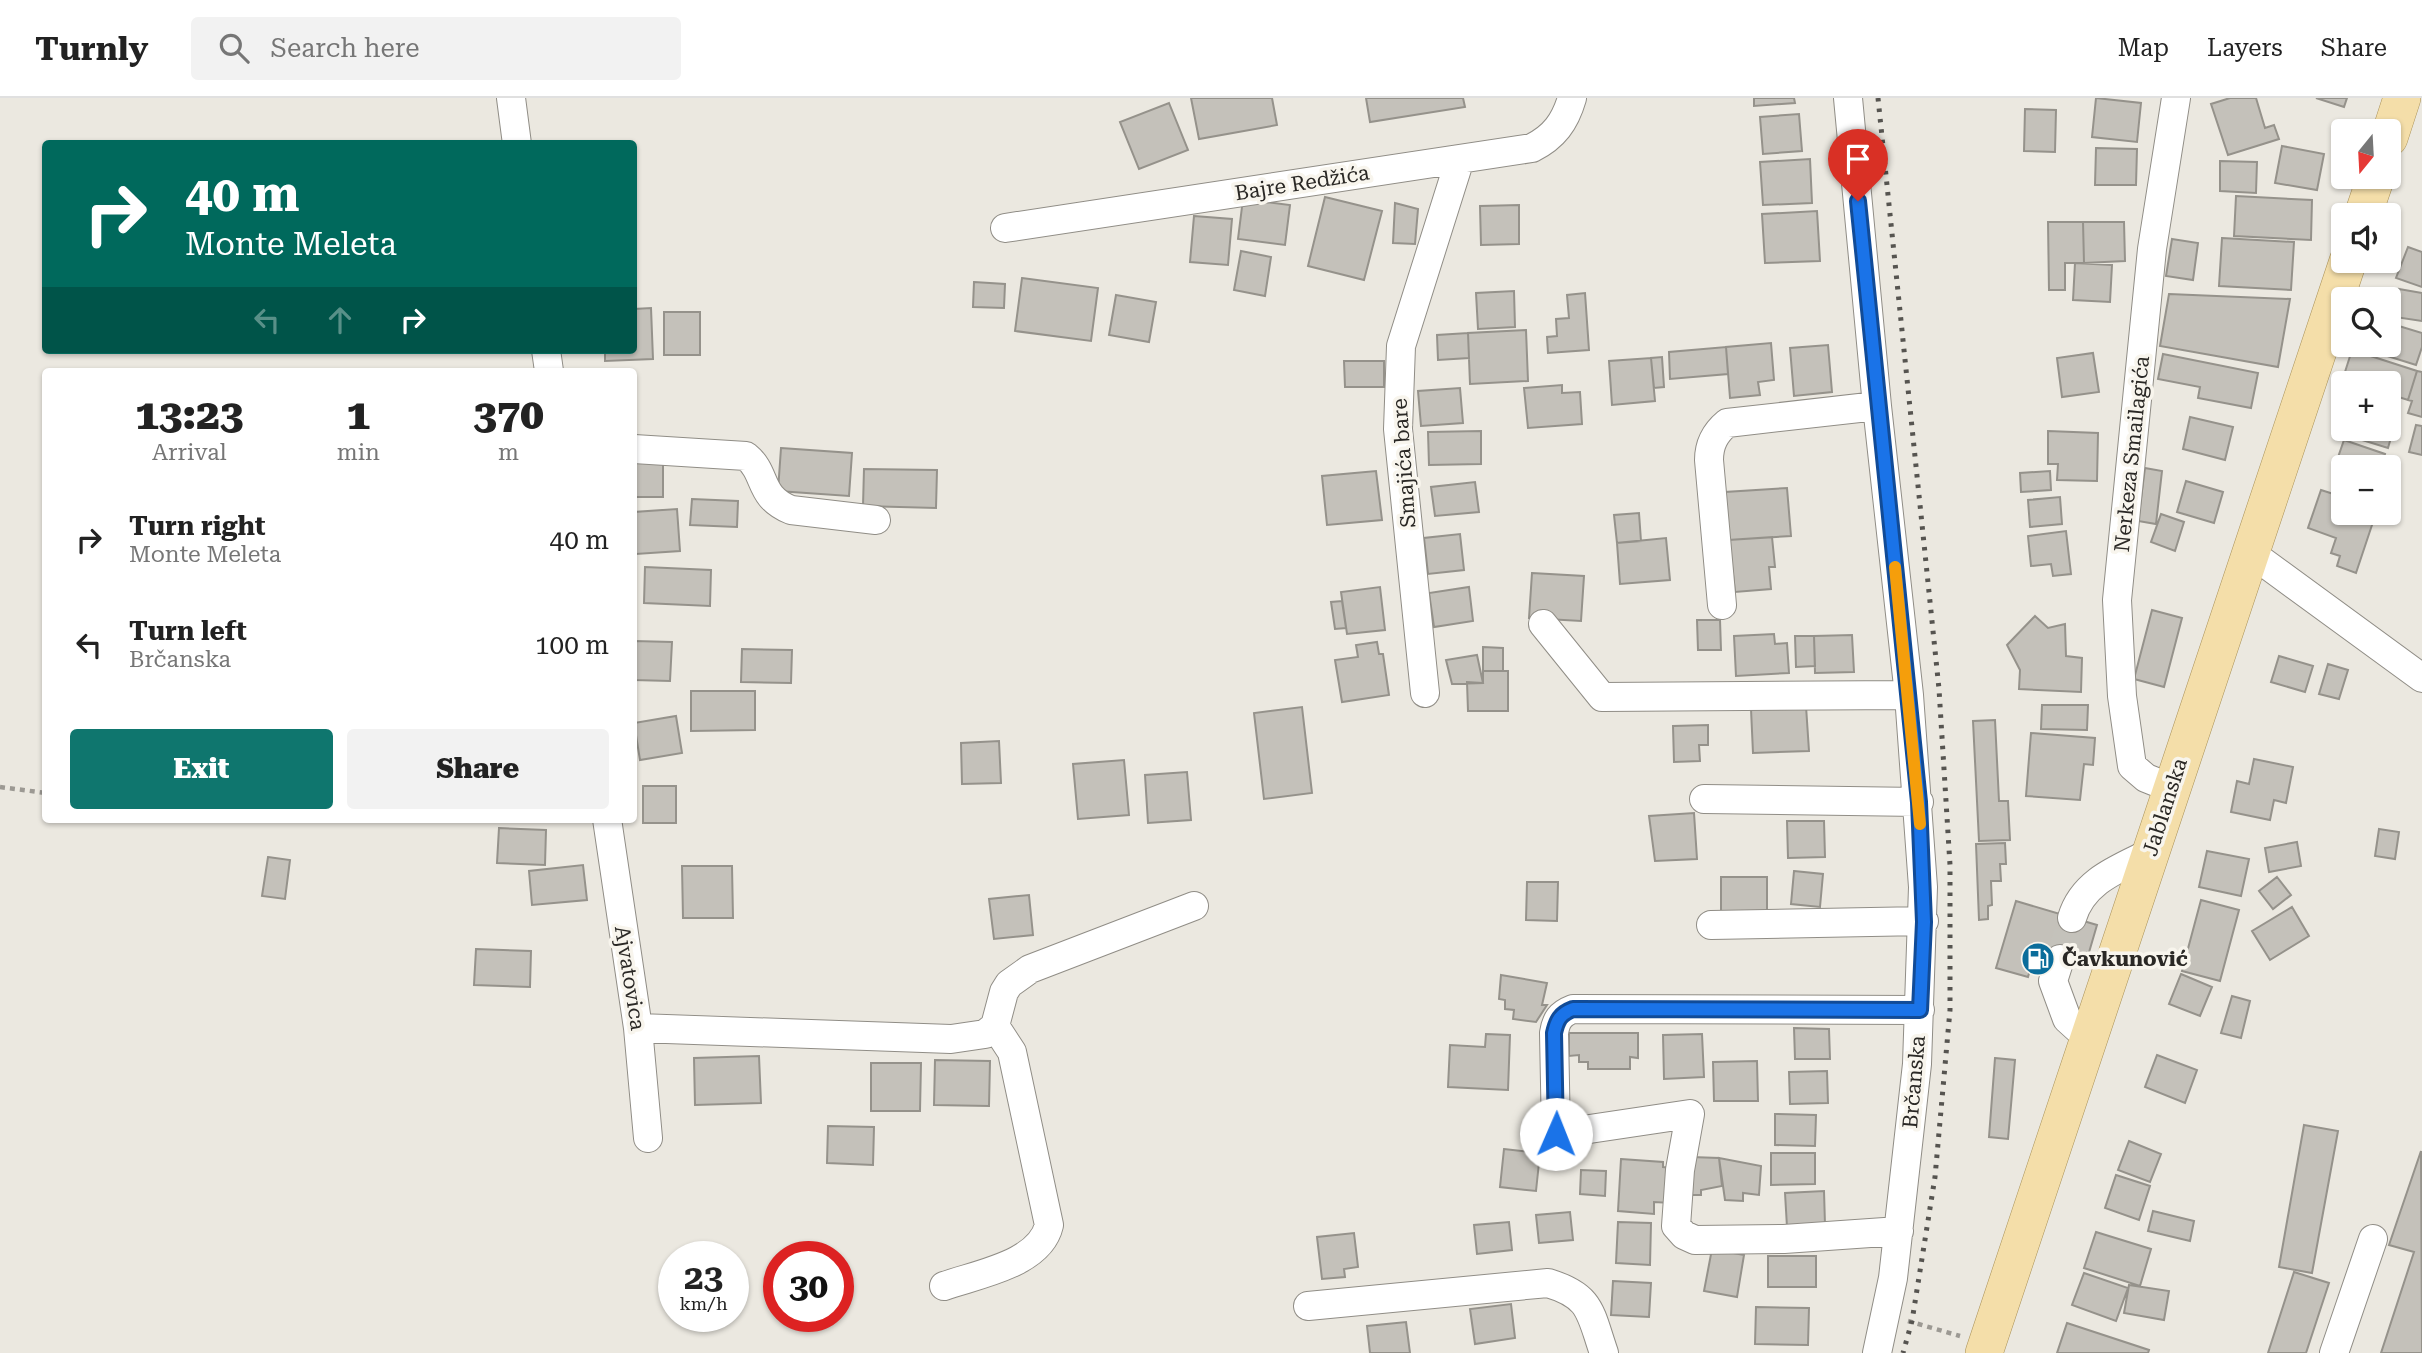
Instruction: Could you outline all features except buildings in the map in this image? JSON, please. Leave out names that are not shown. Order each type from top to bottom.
[{"type":"main road","points":[[2395,119],[2402,98]]},
{"type":"main road","name":"Jablanska","points":[[1986,1348],[2344,273]]},
{"type":"street","points":[[511,98],[516,140]]},
{"type":"street","name":"Bajre Redžića","points":[[1005,228],[1532,148],[1548,140],[1559,128],[1572,98]]},
{"type":"street","name":"Brčanska","points":[[1848,98],[1919,802],[1924,922],[1917,1064],[1899,1231],[1887,1316],[1877,1353]]},
{"type":"street","name":"Nerkeza Smailagića","points":[[2171,788],[2146,778],[2132,766],[2122,696],[2117,600],[2152,249],[2176,98]]},
{"type":"street","name":"Smajića bare","points":[[1425,693],[1398,429],[1401,346],[1460,159]]},
{"type":"street","points":[[1722,605],[1709,460],[1709,450],[1717,432],[1727,423],[1877,406]]},
{"type":"street","points":[[637,449],[746,456],[756,467],[765,491],[781,506],[791,510],[876,520]]},
{"type":"street","points":[[2251,553],[2422,678]]},
{"type":"street","points":[[1543,624],[1602,697],[1909,695]]},
{"type":"street","points":[[1704,799],[1919,802]]},
{"type":"street","name":"Ajvatovica","points":[[608,823],[638,1028],[648,1138]]},
{"type":"street","points":[[2072,918],[2077,901],[2103,877],[2150,853]]},
{"type":"street","points":[[638,1028],[951,1040],[985,1034],[995,1026],[1004,992],[1009,984],[1030,969],[1194,906]]},
{"type":"street","points":[[1711,925],[1924,922]]},
{"type":"street","points":[[2060,959],[2053,981],[2067,1019],[2088,1038]]},
{"type":"street","points":[[1899,1231],[1784,1239],[1695,1240],[1684,1235],[1676,1226],[1680,1170],[1690,1114],[1556,1134],[1554,1033],[1556,1021],[1563,1013],[1573,1009],[1920,1010]]},
{"type":"street","points":[[944,1286],[1034,1251],[1046,1237],[1049,1225],[1012,1052],[995,1026]]},
{"type":"street","points":[[2334,1353],[2373,1239]]},
{"type":"street","points":[[1308,1306],[1548,1283],[1570,1290],[1586,1303],[1604,1353]]},
{"type":"path","points":[[0,787],[42,792]]},
{"type":"path","points":[[1887,1316],[1986,1348]]},
{"type":"tunnel","points":[[2060,959],[2072,918]]},
{"type":"railway","points":[[1878,98],[1939,689],[1950,865],[1950,1010],[1935,1177],[1912,1321],[1903,1353]]},
{"type":"slow traffic","points":[[1895,567],[1920,824]]},
{"type":"place","name":"Čavkunović","points":[[2038,959]]},
{"type":"route","points":[[1556,1134],[1554,1033],[1556,1021],[1563,1013],[1573,1009],[1920,1010],[1924,922],[1919,802],[1858,201]]}]
